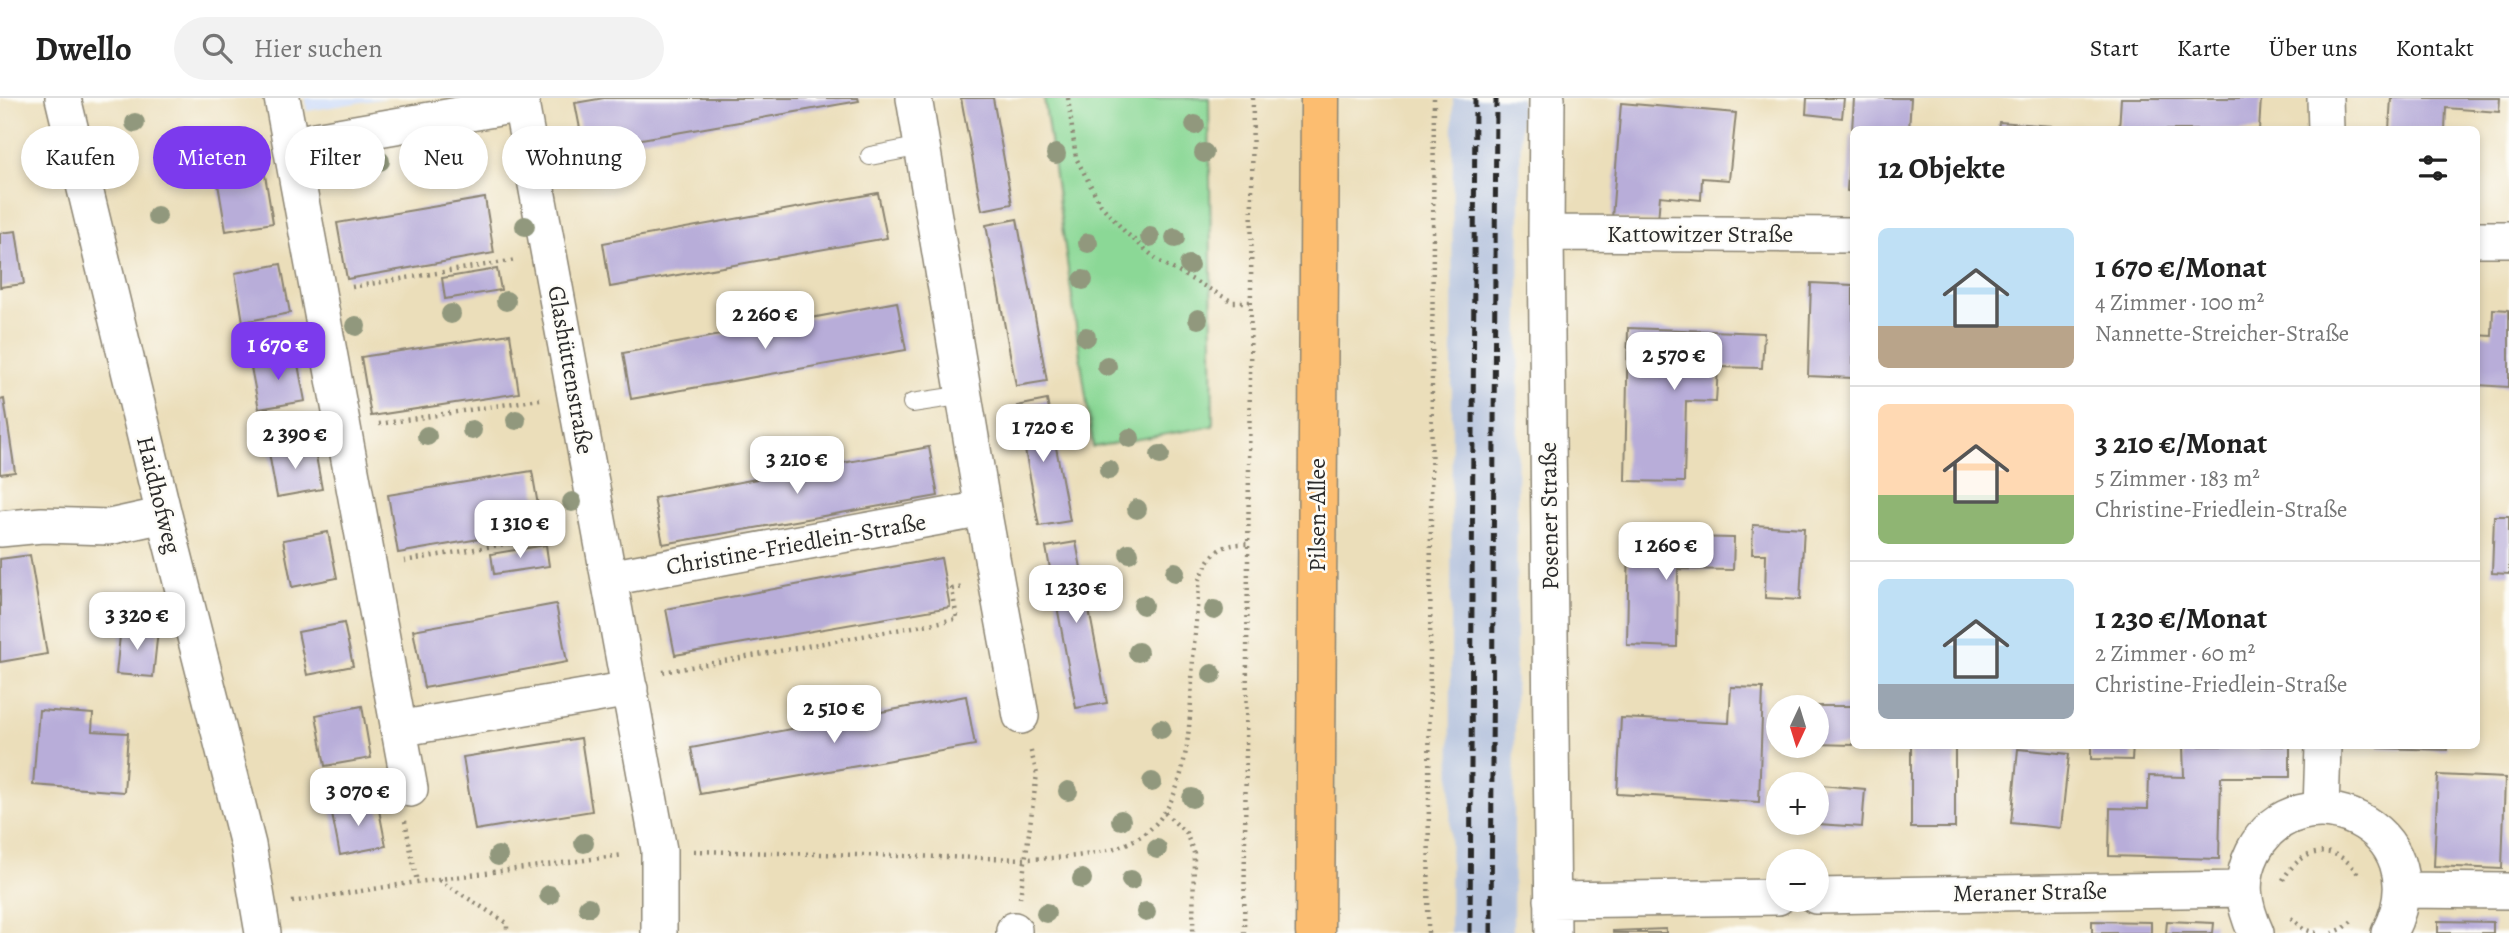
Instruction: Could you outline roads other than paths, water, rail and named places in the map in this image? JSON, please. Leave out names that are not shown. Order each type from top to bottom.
[{"type":"main road","name":"Pilsen-Allee","points":[[1315,933],[1320,98]]},
{"type":"street","name":"Haidhofweg","points":[[63,98],[248,845],[263,933]]},
{"type":"street","points":[[282,98],[288,126]]},
{"type":"street","points":[[914,98],[983,509],[1021,716]]},
{"type":"street","name":"Posener Straße","points":[[1547,98],[1553,917]]},
{"type":"street","points":[[2325,98],[2326,126]]},
{"type":"street","points":[[385,127],[521,101]]},
{"type":"street","name":"Glashüttenstraße","points":[[521,101],[659,850],[659,933]]},
{"type":"street","points":[[300,189],[411,789]]},
{"type":"street","name":"Kattowitzer Straße","points":[[1546,233],[1850,235]]},
{"type":"street","points":[[2480,239],[2509,239]]},
{"type":"street","name":"Christine-Friedlein-Straße","points":[[609,578],[983,509]]},
{"type":"street","points":[[0,530],[42,525],[109,527],[164,514]]},
{"type":"street","points":[[398,729],[629,684]]},
{"type":"street","points":[[2321,810],[2323,749]]},
{"type":"street","points":[[2256,933],[2246,913],[2243,888],[2247,865],[2258,843],[2275,825],[2297,814],[2321,810],[2346,813],[2369,825],[2387,842],[2399,865],[2402,890],[2398,914],[2389,933]]},
{"type":"street","name":"Meraner Straße","points":[[1829,896],[2243,888]]},
{"type":"street","points":[[2402,890],[2509,891]]},
{"type":"street","points":[[1553,917],[1766,898]]},
{"type":"lane","points":[[870,156],[922,146]]},
{"type":"lane","points":[[912,403],[965,395]]},
{"type":"railway","points":[[1470,933],[1475,98]]},
{"type":"railway","points":[[1491,933],[1496,98]]}]
